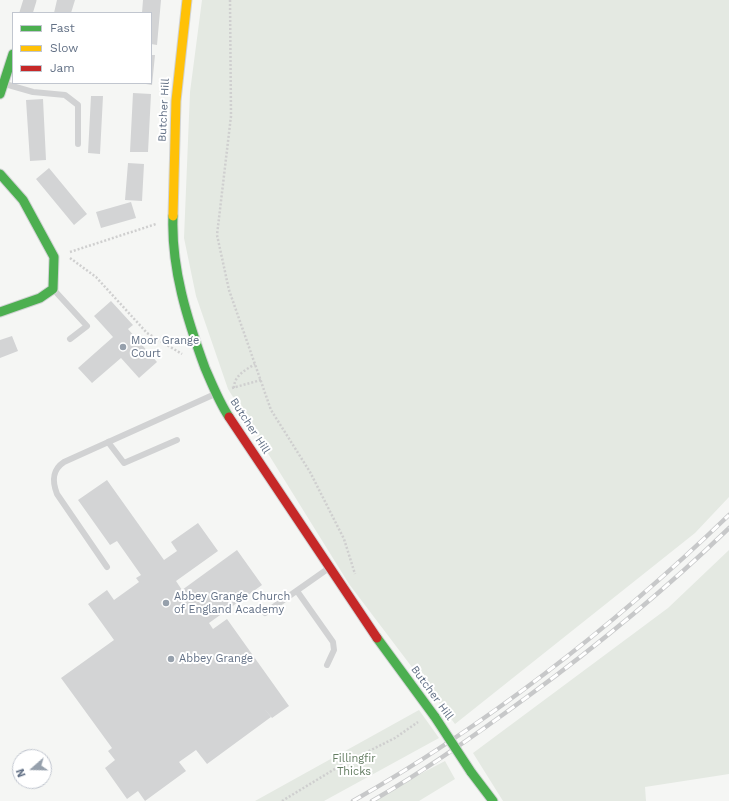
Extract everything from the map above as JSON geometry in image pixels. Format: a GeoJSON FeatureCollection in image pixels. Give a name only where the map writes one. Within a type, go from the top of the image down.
{"type":"FeatureCollection","features":[{"type":"Feature","properties":{"kind":"street"},"geometry":{"type":"LineString","coordinates":[[26,12],[30,0]]}},
{"type":"Feature","properties":{"kind":"street","name":"Butcher Hill"},"geometry":{"type":"LineString","coordinates":[[187,0],[178,64],[172,180],[173,253],[187,316],[216,394],[226,413],[389,656],[433,714],[471,772],[493,801]]}},
{"type":"Feature","properties":{"kind":"street"},"geometry":{"type":"LineString","coordinates":[[0,94],[12,57]]}},
{"type":"Feature","properties":{"kind":"street"},"geometry":{"type":"LineString","coordinates":[[0,174],[24,200],[54,257],[53,289],[40,298],[0,312]]}},
{"type":"Feature","properties":{"kind":"lane"},"geometry":{"type":"LineString","coordinates":[[3,84],[33,92],[65,95],[78,105],[78,144]]}},
{"type":"Feature","properties":{"kind":"lane"},"geometry":{"type":"LineString","coordinates":[[53,289],[87,326],[70,339]]}},
{"type":"Feature","properties":{"kind":"lane"},"geometry":{"type":"LineString","coordinates":[[107,567],[60,499],[54,487],[53,478],[56,470],[64,462],[216,394]]}},
{"type":"Feature","properties":{"kind":"lane"},"geometry":{"type":"LineString","coordinates":[[108,442],[124,463],[177,440]]}},
{"type":"Feature","properties":{"kind":"lane"},"geometry":{"type":"LineString","coordinates":[[265,613],[331,568]]}},
{"type":"Feature","properties":{"kind":"lane"},"geometry":{"type":"LineString","coordinates":[[297,591],[333,642],[334,650],[327,664]]}},
{"type":"Feature","properties":{"kind":"path"},"geometry":{"type":"LineString","coordinates":[[230,0],[231,116],[217,235],[229,290],[271,410],[310,472],[344,539],[356,576]]}},
{"type":"Feature","properties":{"kind":"path"},"geometry":{"type":"LineString","coordinates":[[173,219],[64,254],[96,277],[147,333],[183,355]]}},
{"type":"Feature","properties":{"kind":"path"},"geometry":{"type":"LineString","coordinates":[[234,388],[234,381],[240,374],[255,364]]}},
{"type":"Feature","properties":{"kind":"path"},"geometry":{"type":"LineString","coordinates":[[216,394],[261,380]]}},
{"type":"Feature","properties":{"kind":"path"},"geometry":{"type":"LineString","coordinates":[[282,801],[343,764],[395,738],[433,714]]}},
{"type":"Feature","properties":{"kind":"green space"},"geometry":{"type":"Polygon","coordinates":[[[202,0],[729,0],[729,497],[695,533],[455,724],[349,584],[228,389],[196,296],[184,238],[190,92],[202,0]]]}},
{"type":"Feature","properties":{"kind":"green space"},"geometry":{"type":"Polygon","coordinates":[[[729,550],[729,774],[645,787],[646,801],[503,801],[473,753],[668,608],[729,550]]]}},
{"type":"Feature","properties":{"kind":"green space","name":"Fillingfir Thicks"},"geometry":{"type":"Polygon","coordinates":[[[419,710],[439,738],[324,801],[255,801],[419,710]]]}},
{"type":"Feature","properties":{"kind":"green space","name":"Fillingfir Thicks"},"geometry":{"type":"Polygon","coordinates":[[[445,761],[455,779],[419,801],[369,801],[445,761]]]}},
{"type":"Feature","properties":{"kind":"building"},"geometry":{"type":"Polygon","coordinates":[[[57,0],[75,0],[71,12],[54,12],[57,0]]]}},
{"type":"Feature","properties":{"kind":"building"},"geometry":{"type":"Polygon","coordinates":[[[143,0],[161,0],[157,45],[152,44],[152,12],[142,12],[143,0]]]}},
{"type":"Feature","properties":{"kind":"building"},"geometry":{"type":"Polygon","coordinates":[[[152,55],[155,55],[152,85],[146,84],[152,84],[152,55]]]}},
{"type":"Feature","properties":{"kind":"building"},"geometry":{"type":"Polygon","coordinates":[[[133,93],[151,94],[148,152],[130,152],[133,93]]]}},
{"type":"Feature","properties":{"kind":"building"},"geometry":{"type":"Polygon","coordinates":[[[91,96],[103,96],[100,154],[88,153],[91,96]]]}},
{"type":"Feature","properties":{"kind":"building"},"geometry":{"type":"Polygon","coordinates":[[[43,99],[46,160],[30,161],[26,100],[43,99]]]}},
{"type":"Feature","properties":{"kind":"building"},"geometry":{"type":"Polygon","coordinates":[[[128,163],[144,164],[142,201],[125,200],[128,163]]]}},
{"type":"Feature","properties":{"kind":"building"},"geometry":{"type":"Polygon","coordinates":[[[49,168],[87,214],[74,225],[36,179],[49,168]]]}},
{"type":"Feature","properties":{"kind":"building"},"geometry":{"type":"Polygon","coordinates":[[[131,202],[136,218],[101,228],[96,212],[131,202]]]}},
{"type":"Feature","properties":{"kind":"building","name":"Moor Grange Court"},"geometry":{"type":"Polygon","coordinates":[[[111,301],[133,325],[128,329],[157,362],[139,378],[121,358],[92,383],[78,368],[113,337],[94,316],[111,301]]]}},
{"type":"Feature","properties":{"kind":"building"},"geometry":{"type":"Polygon","coordinates":[[[12,336],[18,351],[0,358],[0,340],[12,336]]]}},
{"type":"Feature","properties":{"kind":"building","name":"Abbey Grange"},"geometry":{"type":"Polygon","coordinates":[[[107,480],[164,560],[177,551],[171,542],[198,523],[218,551],[176,581],[182,590],[237,550],[262,585],[209,623],[213,629],[227,619],[289,706],[272,718],[263,707],[271,717],[207,764],[196,750],[179,762],[186,771],[145,801],[138,791],[127,799],[105,768],[115,760],[108,751],[112,748],[61,678],[114,640],[88,604],[107,590],[114,600],[139,582],[136,578],[141,575],[117,541],[110,545],[78,500],[107,480]]]}},
{"type":"Feature","properties":{"kind":"railway"},"geometry":{"type":"LineString","coordinates":[[353,801],[454,739],[550,670],[642,595],[729,515]]}},
{"type":"Feature","properties":{"kind":"railway"},"geometry":{"type":"LineString","coordinates":[[372,801],[451,751],[606,637],[681,573],[729,528]]}},
{"type":"Feature","properties":{"kind":"traffic: fast"},"geometry":{"type":"LineString","coordinates":[[0,94],[12,57]]}},
{"type":"Feature","properties":{"kind":"traffic: fast"},"geometry":{"type":"LineString","coordinates":[[0,174],[23,200],[54,257],[53,289],[40,298],[0,312]]}},
{"type":"Feature","properties":{"kind":"traffic: fast"},"geometry":{"type":"LineString","coordinates":[[173,216],[175,255],[186,312],[205,368],[229,417]]}},
{"type":"Feature","properties":{"kind":"traffic: fast"},"geometry":{"type":"LineString","coordinates":[[377,638],[435,717]]}},
{"type":"Feature","properties":{"kind":"traffic: fast"},"geometry":{"type":"LineString","coordinates":[[435,717],[471,772]]}},
{"type":"Feature","properties":{"kind":"traffic: fast"},"geometry":{"type":"LineString","coordinates":[[471,772],[493,801]]}},
{"type":"Feature","properties":{"kind":"traffic: slow"},"geometry":{"type":"LineString","coordinates":[[173,216],[176,101],[187,0]]}},
{"type":"Feature","properties":{"kind":"traffic: jam"},"geometry":{"type":"LineString","coordinates":[[229,417],[377,638]]}},
{"type":"Feature","properties":{"kind":"place","name":"Moor Grange Court"},"geometry":{"type":"Point","coordinates":[123,347]}},
{"type":"Feature","properties":{"kind":"place","name":"Abbey Grange Church of England Academy"},"geometry":{"type":"Point","coordinates":[166,603]}},
{"type":"Feature","properties":{"kind":"place","name":"Abbey Grange"},"geometry":{"type":"Point","coordinates":[171,659]}}]}
